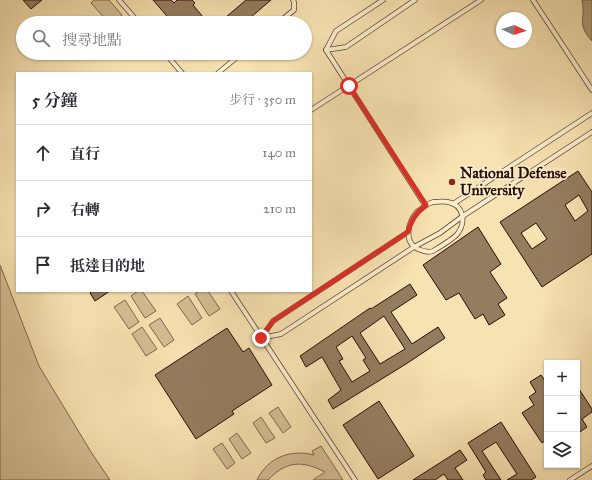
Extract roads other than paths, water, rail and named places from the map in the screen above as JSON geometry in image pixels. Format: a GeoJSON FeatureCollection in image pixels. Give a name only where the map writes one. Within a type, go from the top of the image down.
{"type":"FeatureCollection","features":[{"type":"Feature","properties":{"kind":"lane"},"geometry":{"type":"LineString","coordinates":[[119,0],[133,16]]}},
{"type":"Feature","properties":{"kind":"lane"},"geometry":{"type":"LineString","coordinates":[[287,16],[294,10],[293,0]]}},
{"type":"Feature","properties":{"kind":"lane"},"geometry":{"type":"LineString","coordinates":[[326,50],[336,31],[383,0]]}},
{"type":"Feature","properties":{"kind":"lane"},"geometry":{"type":"LineString","coordinates":[[326,50],[346,47],[415,0]]}},
{"type":"Feature","properties":{"kind":"lane"},"geometry":{"type":"LineString","coordinates":[[312,109],[481,0]]}},
{"type":"Feature","properties":{"kind":"lane"},"geometry":{"type":"LineString","coordinates":[[533,0],[592,90]]}},
{"type":"Feature","properties":{"kind":"lane"},"geometry":{"type":"LineString","coordinates":[[326,50],[426,205]]}},
{"type":"Feature","properties":{"kind":"lane"},"geometry":{"type":"LineString","coordinates":[[171,60],[181,72]]}},
{"type":"Feature","properties":{"kind":"lane"},"geometry":{"type":"LineString","coordinates":[[219,72],[234,60]]}},
{"type":"Feature","properties":{"kind":"lane"},"geometry":{"type":"LineString","coordinates":[[453,204],[592,113]]}},
{"type":"Feature","properties":{"kind":"lane"},"geometry":{"type":"LineString","coordinates":[[261,338],[281,334],[414,247],[440,233],[463,216],[592,132]]}},
{"type":"Feature","properties":{"kind":"lane"},"geometry":{"type":"LineString","coordinates":[[433,202],[448,202],[453,204],[460,208],[463,216],[462,226],[458,234],[432,251],[424,252],[414,247],[409,241],[408,232],[416,213],[426,205],[433,202]]}},
{"type":"Feature","properties":{"kind":"lane"},"geometry":{"type":"LineString","coordinates":[[261,338],[273,321],[408,232]]}},
{"type":"Feature","properties":{"kind":"lane"},"geometry":{"type":"LineString","coordinates":[[232,292],[355,480]]}},
{"type":"Feature","properties":{"kind":"lane"},"geometry":{"type":"LineString","coordinates":[[570,480],[592,466]]}},
{"type":"Feature","properties":{"kind":"place","name":"National Defense University"},"geometry":{"type":"Point","coordinates":[452,182]}}]}
